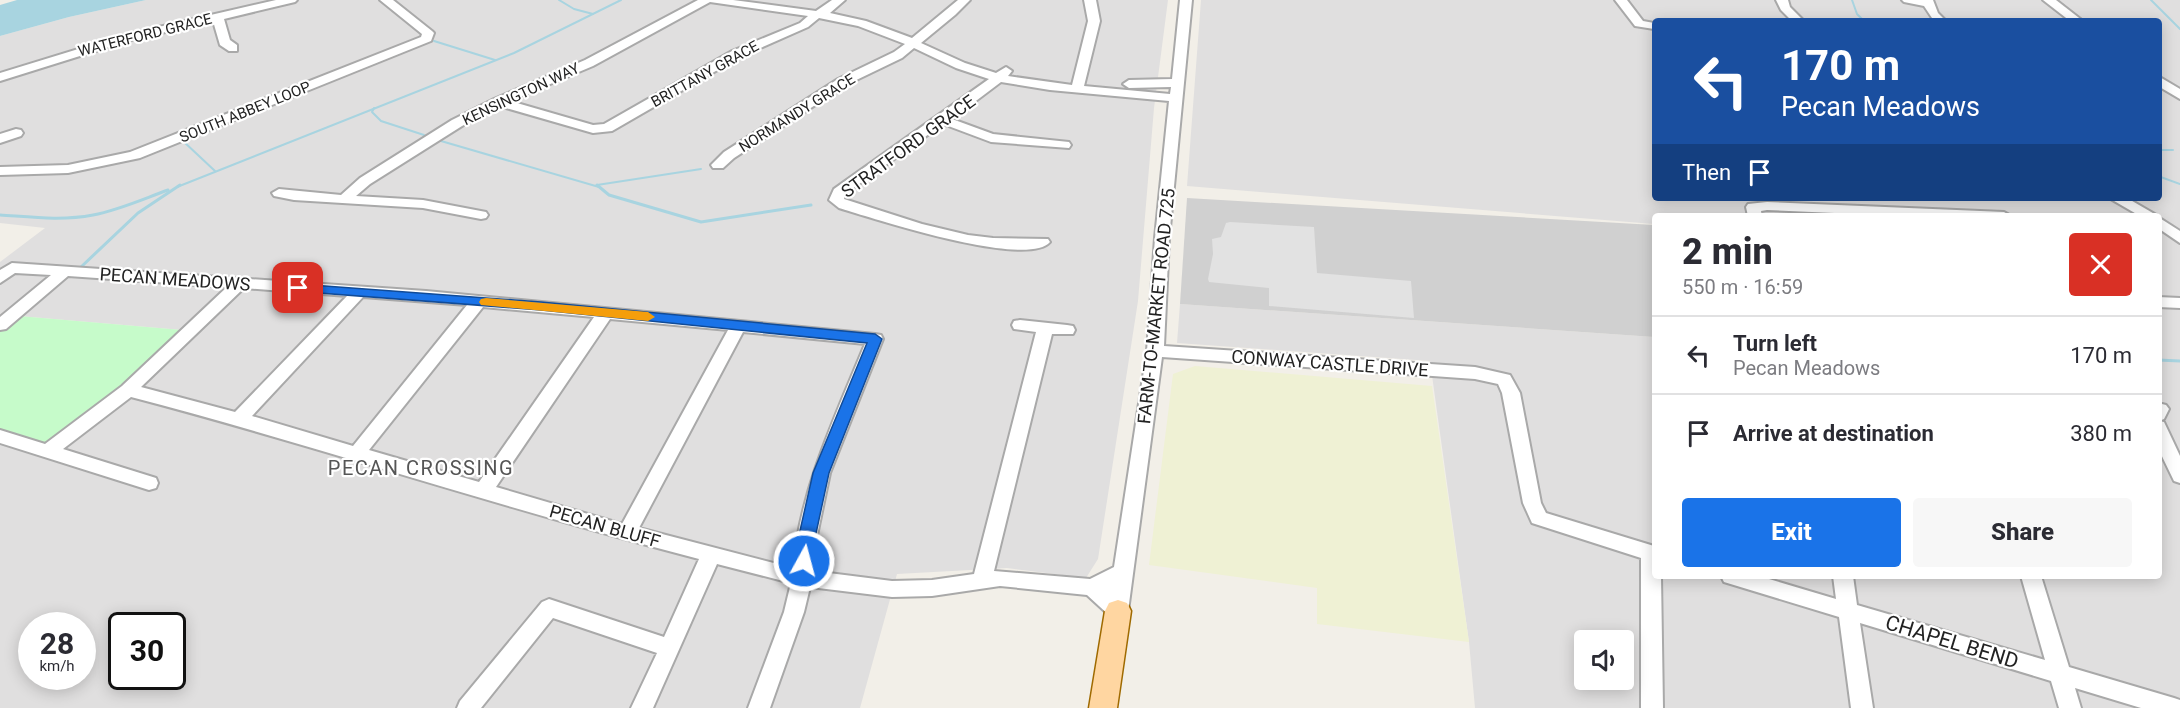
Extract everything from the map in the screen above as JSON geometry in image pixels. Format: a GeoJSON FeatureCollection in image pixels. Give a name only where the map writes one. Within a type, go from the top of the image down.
{"type":"FeatureCollection","features":[{"type":"Feature","properties":{"kind":"main road"},"geometry":{"type":"LineString","coordinates":[[1103,708],[1118,611]]}},
{"type":"Feature","properties":{"kind":"street","name":"WATERFORD GRACE"},"geometry":{"type":"LineString","coordinates":[[0,77],[112,41],[291,0]]}},
{"type":"Feature","properties":{"kind":"street","name":"SOUTH ABBEY LOOP"},"geometry":{"type":"LineString","coordinates":[[0,171],[48,173],[93,166],[135,155],[427,39],[428,33],[386,0]]}},
{"type":"Feature","properties":{"kind":"street","name":"KENSINGTON WAY"},"geometry":{"type":"LineString","coordinates":[[344,199],[365,180],[451,126],[498,102],[589,63],[706,0]]}},
{"type":"Feature","properties":{"kind":"street"},"geometry":{"type":"LineString","coordinates":[[714,0],[861,23],[918,39]]}},
{"type":"Feature","properties":{"kind":"street"},"geometry":{"type":"LineString","coordinates":[[752,0],[829,9],[882,20],[918,39],[953,63],[1003,74],[1078,85],[1178,90]]}},
{"type":"Feature","properties":{"kind":"street","name":"BRITTANY GRACE"},"geometry":{"type":"LineString","coordinates":[[498,102],[593,129],[602,129],[614,125],[736,54],[796,28],[829,9],[838,0]]}},
{"type":"Feature","properties":{"kind":"street","name":"NORMANDY GRACE"},"geometry":{"type":"LineString","coordinates":[[718,165],[729,155],[842,82],[890,60],[951,13],[964,0]]}},
{"type":"Feature","properties":{"kind":"street"},"geometry":{"type":"LineString","coordinates":[[1078,85],[1094,21],[1090,0]]}},
{"type":"Feature","properties":{"kind":"street","name":"FARM-TO-MARKET ROAD 725"},"geometry":{"type":"LineString","coordinates":[[1118,611],[1155,351],[1162,238],[1186,0]]}},
{"type":"Feature","properties":{"kind":"street"},"geometry":{"type":"LineString","coordinates":[[1621,0],[1632,18],[1639,24],[1652,26]]}},
{"type":"Feature","properties":{"kind":"street"},"geometry":{"type":"LineString","coordinates":[[1782,0],[1785,8],[1795,18]]}},
{"type":"Feature","properties":{"kind":"street"},"geometry":{"type":"LineString","coordinates":[[1908,0],[1928,1],[1937,18]]}},
{"type":"Feature","properties":{"kind":"street"},"geometry":{"type":"LineString","coordinates":[[2049,0],[2074,18]]}},
{"type":"Feature","properties":{"kind":"street"},"geometry":{"type":"LineString","coordinates":[[218,16],[224,42],[233,48]]}},
{"type":"Feature","properties":{"kind":"street","name":"STRATFORD GRACE"},"geometry":{"type":"LineString","coordinates":[[1003,74],[839,192],[836,197],[838,202],[844,205],[967,238],[1010,244],[1042,242]]}},
{"type":"Feature","properties":{"kind":"street"},"geometry":{"type":"LineString","coordinates":[[2162,84],[2180,95]]}},
{"type":"Feature","properties":{"kind":"street"},"geometry":{"type":"LineString","coordinates":[[941,118],[991,138],[1064,145]]}},
{"type":"Feature","properties":{"kind":"street"},"geometry":{"type":"LineString","coordinates":[[0,139],[16,133]]}},
{"type":"Feature","properties":{"kind":"street"},"geometry":{"type":"LineString","coordinates":[[279,193],[423,204],[482,215]]}},
{"type":"Feature","properties":{"kind":"street"},"geometry":{"type":"LineString","coordinates":[[2122,201],[2145,213]]}},
{"type":"Feature","properties":{"kind":"street"},"geometry":{"type":"LineString","coordinates":[[1754,212],[1767,206],[1933,213]]}},
{"type":"Feature","properties":{"kind":"street"},"geometry":{"type":"LineString","coordinates":[[2162,224],[2180,238]]}},
{"type":"Feature","properties":{"kind":"street"},"geometry":{"type":"LineString","coordinates":[[0,325],[65,271]]}},
{"type":"Feature","properties":{"kind":"street","name":"PECAN MEADOWS"},"geometry":{"type":"LineString","coordinates":[[6,273],[65,271],[478,302],[606,312],[875,339],[821,473],[805,544],[802,578]]}},
{"type":"Feature","properties":{"kind":"street"},"geometry":{"type":"LineString","coordinates":[[50,450],[128,390],[238,284]]}},
{"type":"Feature","properties":{"kind":"street"},"geometry":{"type":"LineString","coordinates":[[239,419],[358,293]]}},
{"type":"Feature","properties":{"kind":"street"},"geometry":{"type":"LineString","coordinates":[[357,453],[478,302]]}},
{"type":"Feature","properties":{"kind":"street"},"geometry":{"type":"LineString","coordinates":[[2162,302],[2180,303]]}},
{"type":"Feature","properties":{"kind":"street"},"geometry":{"type":"LineString","coordinates":[[483,491],[606,312]]}},
{"type":"Feature","properties":{"kind":"street"},"geometry":{"type":"LineString","coordinates":[[1020,325],[1067,330]]}},
{"type":"Feature","properties":{"kind":"street"},"geometry":{"type":"LineString","coordinates":[[627,532],[738,326]]}},
{"type":"Feature","properties":{"kind":"street"},"geometry":{"type":"LineString","coordinates":[[982,580],[1045,328]]}},
{"type":"Feature","properties":{"kind":"street","name":"CONWAY CASTLE DRIVE"},"geometry":{"type":"LineString","coordinates":[[1155,351],[1475,373],[1504,379],[1512,393],[1532,503],[1539,518],[1652,553]]}},
{"type":"Feature","properties":{"kind":"street","name":"PECAN BLUFF"},"geometry":{"type":"LineString","coordinates":[[128,390],[239,419],[627,532],[802,578],[892,589],[932,588],[1000,578],[1092,587]]}},
{"type":"Feature","properties":{"kind":"street"},"geometry":{"type":"LineString","coordinates":[[2162,425],[2180,476]]}},
{"type":"Feature","properties":{"kind":"street"},"geometry":{"type":"LineString","coordinates":[[0,436],[150,483]]}},
{"type":"Feature","properties":{"kind":"street"},"geometry":{"type":"LineString","coordinates":[[642,708],[711,555]]}},
{"type":"Feature","properties":{"kind":"street"},"geometry":{"type":"LineString","coordinates":[[1118,611],[1092,587],[1122,572]]}},
{"type":"Feature","properties":{"kind":"street"},"geometry":{"type":"LineString","coordinates":[[759,708],[791,623],[802,578]]}},
{"type":"Feature","properties":{"kind":"street"},"geometry":{"type":"LineString","coordinates":[[1652,708],[1653,579]]}},
{"type":"Feature","properties":{"kind":"street","name":"CHAPEL BEND"},"geometry":{"type":"LineString","coordinates":[[1741,579],[2174,708]]}},
{"type":"Feature","properties":{"kind":"street"},"geometry":{"type":"LineString","coordinates":[[1843,579],[1862,708]]}},
{"type":"Feature","properties":{"kind":"street"},"geometry":{"type":"LineString","coordinates":[[2032,579],[2070,708]]}},
{"type":"Feature","properties":{"kind":"street"},"geometry":{"type":"LineString","coordinates":[[468,708],[549,609],[669,648]]}},
{"type":"Feature","properties":{"kind":"shaded area"},"geometry":{"type":"Polygon","coordinates":[[[146,0],[1168,0],[1154,108],[1138,301],[1098,559],[1086,578],[1007,568],[897,574],[860,708],[0,708],[0,430],[37,441],[182,330],[19,316],[0,329],[0,262],[45,228],[0,223],[0,36],[69,17],[146,0]]]}},
{"type":"Feature","properties":{"kind":"shaded area"},"geometry":{"type":"Polygon","coordinates":[[[1201,0],[2180,0],[2180,708],[1475,708],[1469,642],[1430,361],[1177,343],[1180,304],[1652,337],[1652,579],[2162,579],[2162,213],[1652,213],[1652,224],[1187,186],[1201,0]]]}},
{"type":"Feature","properties":{"kind":"shaded area"},"geometry":{"type":"Polygon","coordinates":[[[1187,198],[1652,225],[1652,337],[1180,304],[1187,198]]]}},
{"type":"Feature","properties":{"kind":"shaded area"},"geometry":{"type":"Polygon","coordinates":[[[1226,223],[1314,227],[1317,273],[1411,281],[1414,318],[1269,306],[1269,288],[1209,282],[1213,254],[1212,239],[1221,237],[1226,223]]]}},
{"type":"Feature","properties":{"kind":"green space"},"geometry":{"type":"Polygon","coordinates":[[[19,316],[182,330],[110,399],[50,442],[44,443],[0,430],[0,329],[19,316]]]}},
{"type":"Feature","properties":{"kind":"green space"},"geometry":{"type":"Polygon","coordinates":[[[1195,366],[1432,386],[1469,642],[1317,624],[1317,588],[1149,565],[1173,374],[1195,366]]]}},
{"type":"Feature","properties":{"kind":"water"},"geometry":{"type":"Polygon","coordinates":[[[17,0],[146,0],[69,17],[0,36],[0,5],[17,0]]]}},
{"type":"Feature","properties":{"kind":"waterway"},"geometry":{"type":"LineString","coordinates":[[559,0],[574,9],[593,14]]}},
{"type":"Feature","properties":{"kind":"waterway"},"geometry":{"type":"LineString","coordinates":[[593,14],[621,0]]}},
{"type":"Feature","properties":{"kind":"waterway"},"geometry":{"type":"LineString","coordinates":[[1852,0],[1861,18]]}},
{"type":"Feature","properties":{"kind":"waterway"},"geometry":{"type":"LineString","coordinates":[[2151,0],[2180,29]]}},
{"type":"Feature","properties":{"kind":"waterway"},"geometry":{"type":"LineString","coordinates":[[374,109],[514,53],[593,14]]}},
{"type":"Feature","properties":{"kind":"waterway"},"geometry":{"type":"LineString","coordinates":[[434,41],[495,60]]}},
{"type":"Feature","properties":{"kind":"waterway"},"geometry":{"type":"LineString","coordinates":[[177,187],[374,109]]}},
{"type":"Feature","properties":{"kind":"waterway"},"geometry":{"type":"LineString","coordinates":[[374,109],[372,112],[381,121],[424,135]]}},
{"type":"Feature","properties":{"kind":"waterway"},"geometry":{"type":"LineString","coordinates":[[183,141],[215,171]]}},
{"type":"Feature","properties":{"kind":"waterway"},"geometry":{"type":"LineString","coordinates":[[441,141],[599,187]]}},
{"type":"Feature","properties":{"kind":"waterway"},"geometry":{"type":"LineString","coordinates":[[2162,150],[2173,150]]}},
{"type":"Feature","properties":{"kind":"waterway"},"geometry":{"type":"LineString","coordinates":[[701,169],[597,185],[609,195],[701,222],[811,205]]}},
{"type":"Feature","properties":{"kind":"waterway"},"geometry":{"type":"LineString","coordinates":[[2162,177],[2180,184]]}},
{"type":"Feature","properties":{"kind":"waterway"},"geometry":{"type":"LineString","coordinates":[[81,267],[138,213],[177,187]]}},
{"type":"Feature","properties":{"kind":"waterway"},"geometry":{"type":"LineString","coordinates":[[0,215],[46,218],[81,217],[112,210],[168,190]]}},
{"type":"Feature","properties":{"kind":"waterway"},"geometry":{"type":"LineString","coordinates":[[2162,360],[2180,361]]}},
{"type":"Feature","properties":{"kind":"slow traffic"},"geometry":{"type":"LineString","coordinates":[[486,302],[648,317]]}},
{"type":"Feature","properties":{"kind":"district","name":"PECAN CROSSING"},"geometry":{"type":"Point","coordinates":[421,468]}},
{"type":"Feature","properties":{"kind":"route"},"geometry":{"type":"LineString","coordinates":[[298,288],[541,306],[875,339],[821,473],[814,497],[804,561]]}}]}
